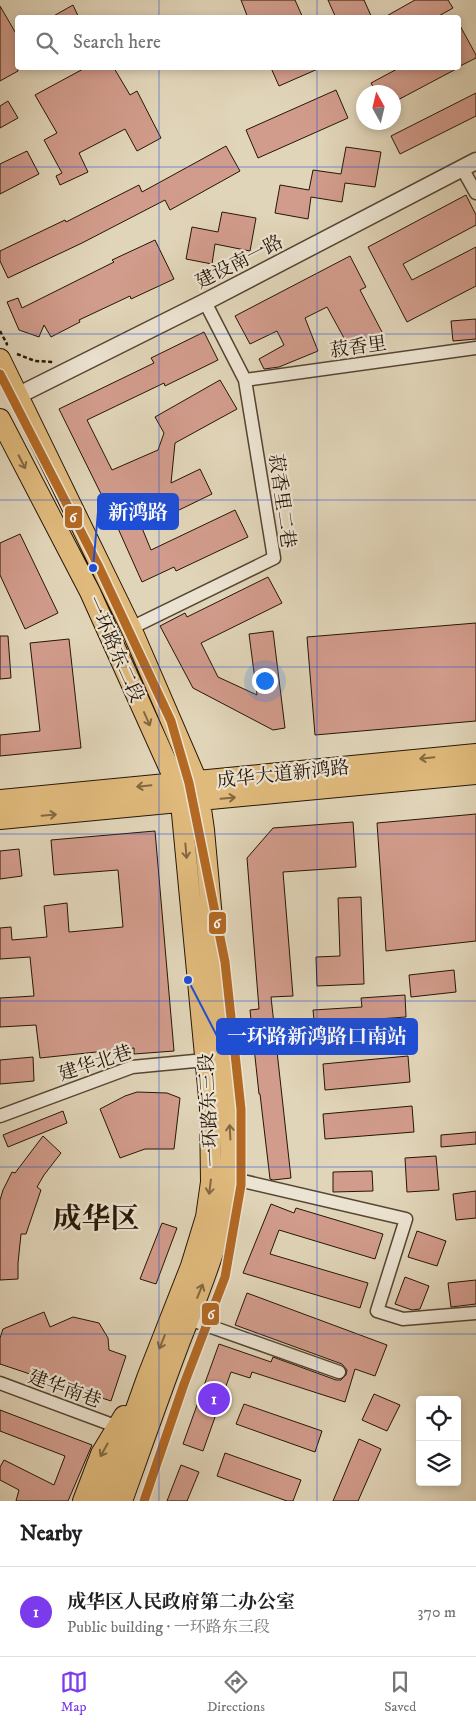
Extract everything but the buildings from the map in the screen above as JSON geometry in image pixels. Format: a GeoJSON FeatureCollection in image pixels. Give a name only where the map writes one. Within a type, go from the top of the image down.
{"type":"FeatureCollection","features":[{"type":"Feature","properties":{"kind":"main road","name":"一环路东二段"},"geometry":{"type":"LineString","coordinates":[[4,352],[19,395],[132,628],[193,794]]}},
{"type":"Feature","properties":{"kind":"main road","name":"一环路东二段"},"geometry":{"type":"LineString","coordinates":[[0,419],[90,592],[176,783]]}},
{"type":"Feature","properties":{"kind":"main road","name":"成华大道新鸿路"},"geometry":{"type":"LineString","coordinates":[[0,819],[476,754]]}},
{"type":"Feature","properties":{"kind":"main road","name":"成华大道新鸿路"},"geometry":{"type":"LineString","coordinates":[[0,800],[176,783],[193,794],[476,774]]}},
{"type":"Feature","properties":{"kind":"main road","name":"一环路东三段"},"geometry":{"type":"LineString","coordinates":[[156,1382],[206,1217],[211,1182],[212,1151],[193,794]]}},
{"type":"Feature","properties":{"kind":"main road","name":"一环路东三段"},"geometry":{"type":"LineString","coordinates":[[156,1382],[189,1319],[208,1272],[223,1220],[230,1178],[229,1106],[193,794]]}},
{"type":"Feature","properties":{"kind":"main road"},"geometry":{"type":"LineString","coordinates":[[83,1501],[101,1454],[118,1427],[156,1382]]}},
{"type":"Feature","properties":{"kind":"main road"},"geometry":{"type":"LineString","coordinates":[[103,1501],[156,1382]]}},
{"type":"Feature","properties":{"kind":"main road"},"geometry":{"type":"LineString","coordinates":[[122,1501],[156,1382]]}},
{"type":"Feature","properties":{"kind":"main road"},"geometry":{"type":"LineString","coordinates":[[136,1501],[142,1486],[156,1382]]}},
{"type":"Feature","properties":{"kind":"street"},"geometry":{"type":"LineString","coordinates":[[469,164],[476,193]]}},
{"type":"Feature","properties":{"kind":"street","name":"建设南一路"},"geometry":{"type":"LineString","coordinates":[[19,395],[205,302],[469,164]]}},
{"type":"Feature","properties":{"kind":"street","name":"菽香里二巷"},"geometry":{"type":"LineString","coordinates":[[132,628],[274,558],[245,380],[205,302]]}},
{"type":"Feature","properties":{"kind":"street","name":"菽香里"},"geometry":{"type":"LineString","coordinates":[[245,380],[476,348]]}},
{"type":"Feature","properties":{"kind":"street","name":"建华北巷"},"geometry":{"type":"LineString","coordinates":[[0,1116],[132,1066],[206,1060]]}},
{"type":"Feature","properties":{"kind":"street"},"geometry":{"type":"LineString","coordinates":[[230,1178],[406,1219],[377,1311],[403,1319],[476,1313]]}},
{"type":"Feature","properties":{"kind":"street"},"geometry":{"type":"LineString","coordinates":[[189,1319],[339,1372]]}},
{"type":"Feature","properties":{"kind":"street","name":"建华南巷"},"geometry":{"type":"LineString","coordinates":[[0,1383],[118,1427]]}},
{"type":"Feature","properties":{"kind":"path"},"geometry":{"type":"LineString","coordinates":[[0,331],[4,352]]}},
{"type":"Feature","properties":{"kind":"path"},"geometry":{"type":"LineString","coordinates":[[0,348],[4,352],[35,361],[60,363]]}},
{"type":"Feature","properties":{"kind":"transit line","name":"6"},"geometry":{"type":"LineString","coordinates":[[0,374],[98,565],[171,721],[189,783],[225,962],[241,1109],[241,1185],[225,1277],[184,1384],[144,1501]]}},
{"type":"Feature","properties":{"kind":"place","name":"新鸿路"},"geometry":{"type":"Point","coordinates":[93,568]}},
{"type":"Feature","properties":{"kind":"place","name":"一环路新鸿路口南站"},"geometry":{"type":"Point","coordinates":[188,980]}},
{"type":"Feature","properties":{"kind":"place","name":"成华区人民政府第二办公室"},"geometry":{"type":"Point","coordinates":[214,1399]}},
{"type":"Feature","properties":{"kind":"district","name":"成华区"},"geometry":{"type":"Point","coordinates":[96,1218]}}]}
